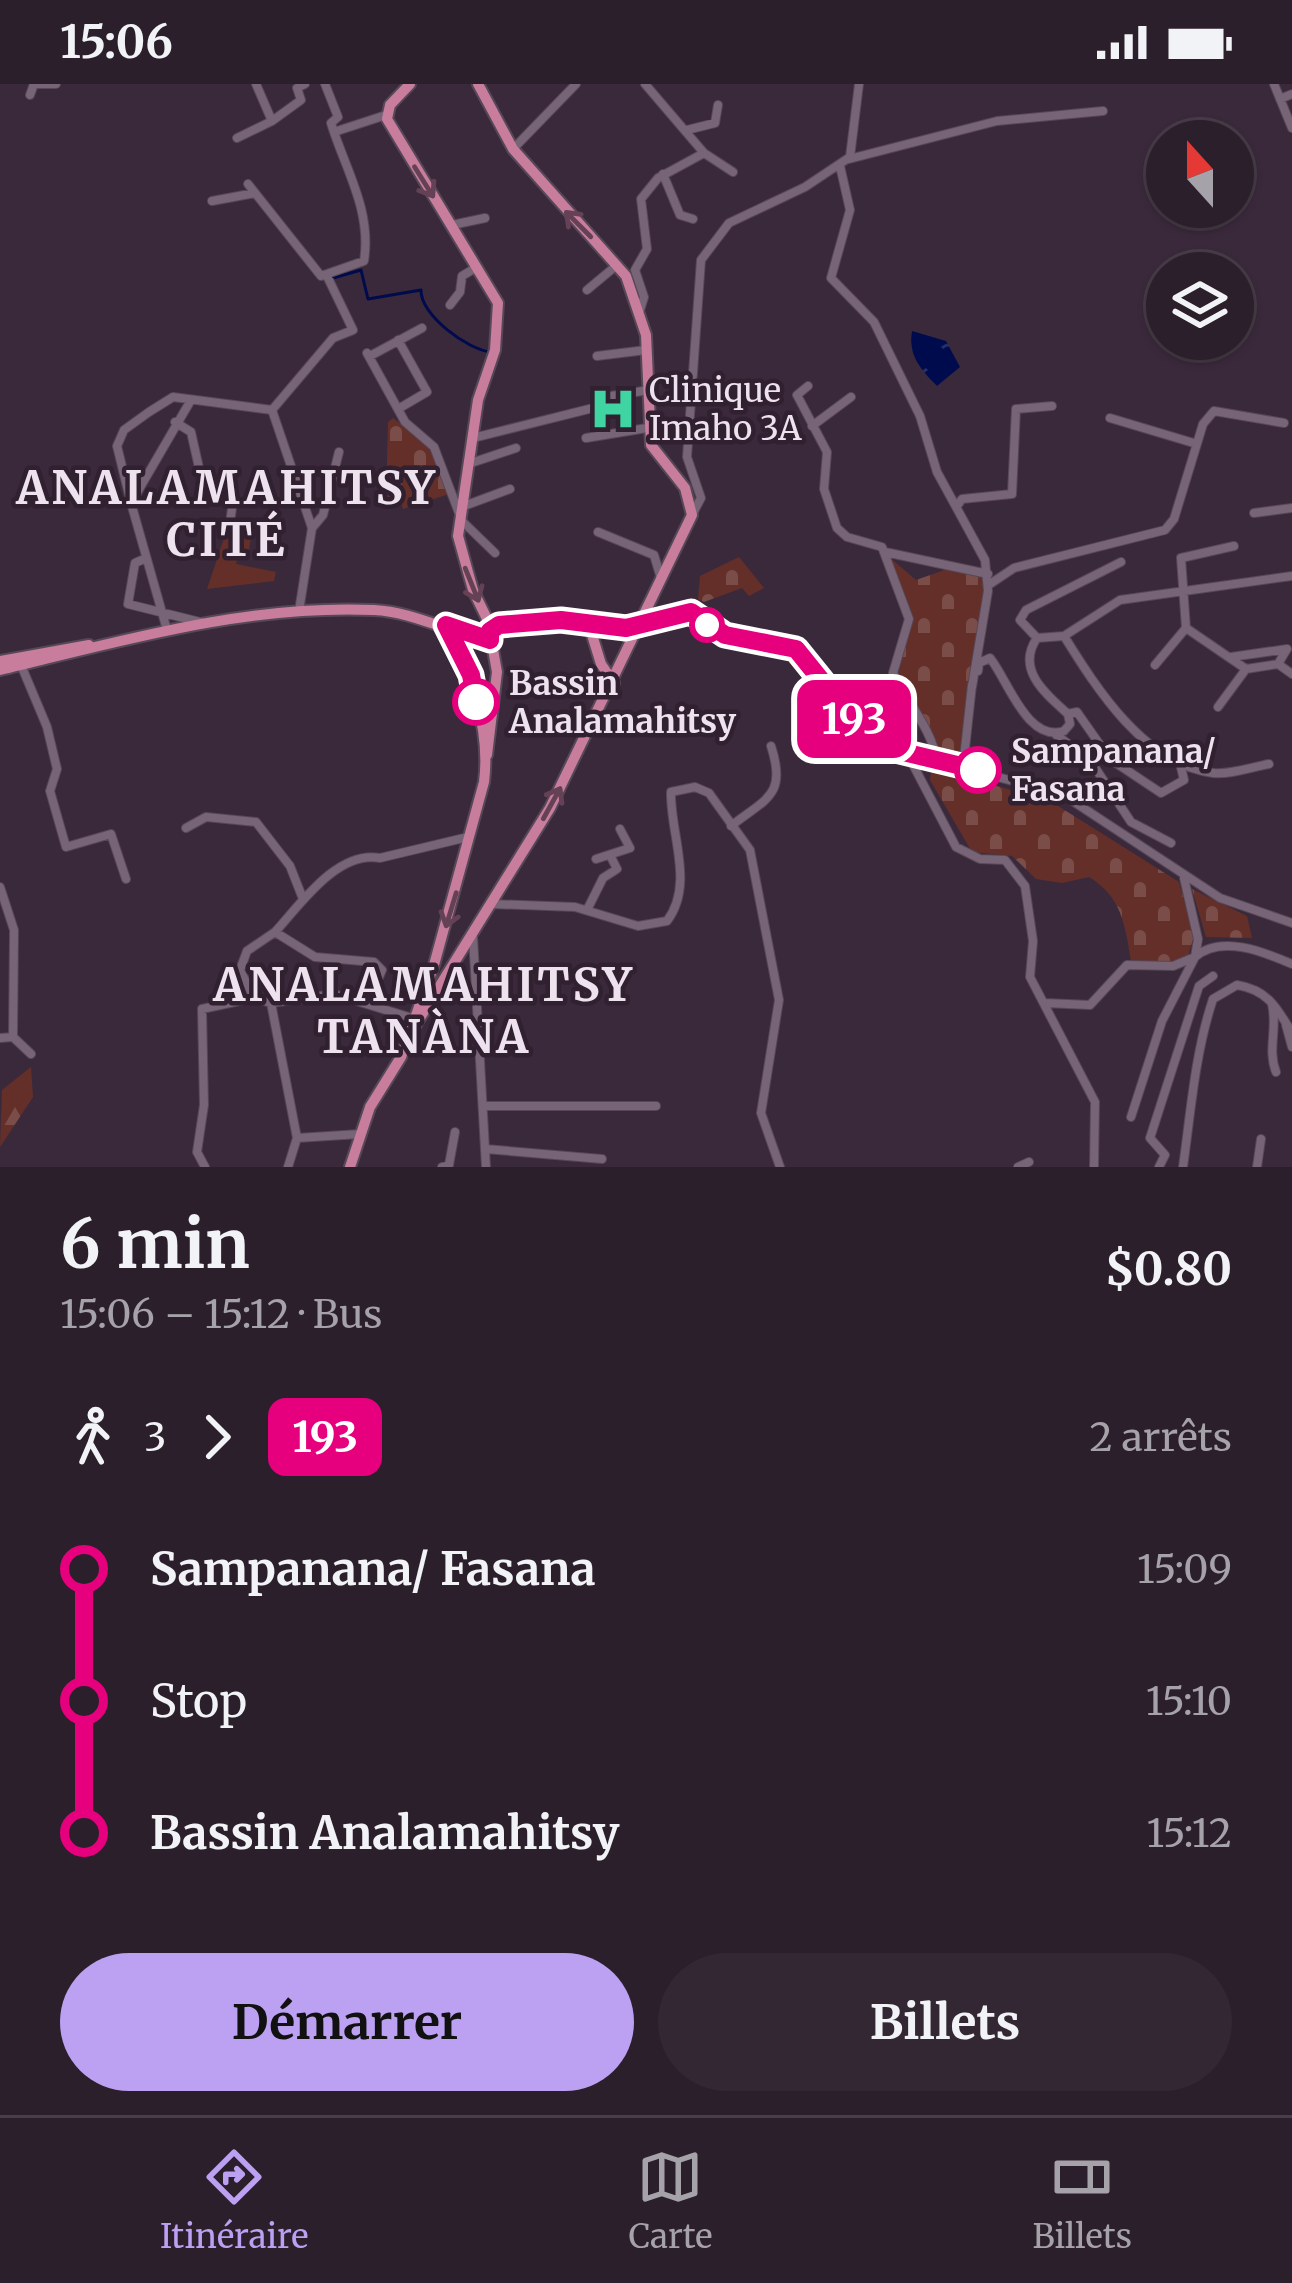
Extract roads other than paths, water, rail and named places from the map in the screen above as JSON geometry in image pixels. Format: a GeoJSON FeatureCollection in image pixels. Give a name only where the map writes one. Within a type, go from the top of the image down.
{"type":"FeatureCollection","features":[{"type":"Feature","properties":{"kind":"main road"},"geometry":{"type":"LineString","coordinates":[[350,1167],[360,1134],[427,999],[429,978],[473,837],[498,684],[490,636],[461,556],[473,438],[499,319],[496,297],[386,115],[410,84]]}},
{"type":"Feature","properties":{"kind":"main road"},"geometry":{"type":"LineString","coordinates":[[427,999],[444,984],[550,808],[643,625],[692,514],[685,488],[659,458],[647,428],[648,350],[640,310],[618,264],[513,149],[478,84]]}},
{"type":"Feature","properties":{"kind":"main road"},"geometry":{"type":"LineString","coordinates":[[0,665],[21,665],[167,630],[299,611],[373,610],[490,636]]}},
{"type":"Feature","properties":{"kind":"main road"},"geometry":{"type":"LineString","coordinates":[[490,636],[499,625],[561,620],[589,625],[601,664],[614,683]]}},
{"type":"Feature","properties":{"kind":"main road"},"geometry":{"type":"LineString","coordinates":[[446,625],[471,675],[488,755]]}},
{"type":"Feature","properties":{"kind":"main road"},"geometry":{"type":"LineString","coordinates":[[0,665],[110,643]]}},
{"type":"Feature","properties":{"kind":"main road"},"geometry":{"type":"LineString","coordinates":[[429,978],[444,984]]}},
{"type":"Feature","properties":{"kind":"street"},"geometry":{"type":"LineString","coordinates":[[30,95],[34,84],[56,84]]}},
{"type":"Feature","properties":{"kind":"street"},"geometry":{"type":"LineString","coordinates":[[256,84],[272,121]]}},
{"type":"Feature","properties":{"kind":"street"},"geometry":{"type":"LineString","coordinates":[[237,138],[301,100],[297,88],[305,84]]}},
{"type":"Feature","properties":{"kind":"street"},"geometry":{"type":"LineString","coordinates":[[321,276],[366,258],[356,183],[334,132],[332,123],[338,117],[325,84]]}},
{"type":"Feature","properties":{"kind":"street"},"geometry":{"type":"LineString","coordinates":[[513,149],[576,84]]}},
{"type":"Feature","properties":{"kind":"street"},"geometry":{"type":"LineString","coordinates":[[859,84],[844,163],[850,210],[832,278],[874,322],[988,574],[963,767]]}},
{"type":"Feature","properties":{"kind":"street"},"geometry":{"type":"LineString","coordinates":[[1274,84],[1292,128]]}},
{"type":"Feature","properties":{"kind":"street"},"geometry":{"type":"LineString","coordinates":[[647,85],[704,153],[733,172]]}},
{"type":"Feature","properties":{"kind":"street"},"geometry":{"type":"LineString","coordinates":[[1280,99],[1292,94]]}},
{"type":"Feature","properties":{"kind":"street"},"geometry":{"type":"LineString","coordinates":[[686,130],[715,123],[718,105]]}},
{"type":"Feature","properties":{"kind":"street"},"geometry":{"type":"LineString","coordinates":[[692,514],[701,498],[687,457],[701,260],[729,223],[844,163],[997,121],[1103,112]]}},
{"type":"Feature","properties":{"kind":"street"},"geometry":{"type":"LineString","coordinates":[[334,132],[386,115]]}},
{"type":"Feature","properties":{"kind":"street"},"geometry":{"type":"LineString","coordinates":[[640,310],[644,297],[635,269],[647,242],[640,204],[663,174],[704,153]]}},
{"type":"Feature","properties":{"kind":"street"},"geometry":{"type":"LineString","coordinates":[[663,174],[680,215],[693,219]]}},
{"type":"Feature","properties":{"kind":"street"},"geometry":{"type":"LineString","coordinates":[[248,184],[321,276],[330,278],[343,319],[353,331],[333,338],[272,410]]}},
{"type":"Feature","properties":{"kind":"street"},"geometry":{"type":"LineString","coordinates":[[212,201],[255,193]]}},
{"type":"Feature","properties":{"kind":"street"},"geometry":{"type":"LineString","coordinates":[[452,225],[485,218]]}},
{"type":"Feature","properties":{"kind":"street"},"geometry":{"type":"LineString","coordinates":[[587,290],[618,264]]}},
{"type":"Feature","properties":{"kind":"street"},"geometry":{"type":"LineString","coordinates":[[450,305],[460,292],[462,276],[478,266]]}},
{"type":"Feature","properties":{"kind":"street"},"geometry":{"type":"LineString","coordinates":[[422,328],[369,355],[398,409],[434,447],[462,521],[496,553]]}},
{"type":"Feature","properties":{"kind":"street"},"geometry":{"type":"LineString","coordinates":[[398,340],[428,392],[398,409]]}},
{"type":"Feature","properties":{"kind":"street"},"geometry":{"type":"LineString","coordinates":[[597,356],[648,350]]}},
{"type":"Feature","properties":{"kind":"street"},"geometry":{"type":"LineString","coordinates":[[808,386],[797,395],[827,452],[824,489],[837,528],[847,537],[879,543],[909,619],[893,673],[918,724],[932,737],[934,758]]}},
{"type":"Feature","properties":{"kind":"street"},"geometry":{"type":"LineString","coordinates":[[473,438],[597,407],[604,397],[650,390]]}},
{"type":"Feature","properties":{"kind":"street"},"geometry":{"type":"LineString","coordinates":[[167,630],[157,609],[117,446],[124,430],[173,397],[272,410]]}},
{"type":"Feature","properties":{"kind":"street"},"geometry":{"type":"LineString","coordinates":[[812,426],[851,397]]}},
{"type":"Feature","properties":{"kind":"street"},"geometry":{"type":"LineString","coordinates":[[130,503],[192,399]]}},
{"type":"Feature","properties":{"kind":"street"},"geometry":{"type":"LineString","coordinates":[[957,506],[962,499],[1012,494],[1016,409],[1052,406]]}},
{"type":"Feature","properties":{"kind":"street"},"geometry":{"type":"LineString","coordinates":[[988,591],[996,576],[1014,568],[1165,530],[1182,501],[1208,416],[1222,408],[1284,423]]}},
{"type":"Feature","properties":{"kind":"street"},"geometry":{"type":"LineString","coordinates":[[272,410],[312,529]]}},
{"type":"Feature","properties":{"kind":"street"},"geometry":{"type":"LineString","coordinates":[[1110,418],[1197,444]]}},
{"type":"Feature","properties":{"kind":"street"},"geometry":{"type":"LineString","coordinates":[[175,422],[191,432],[204,490],[233,501],[229,530]]}},
{"type":"Feature","properties":{"kind":"street"},"geometry":{"type":"LineString","coordinates":[[586,438],[647,428]]}},
{"type":"Feature","properties":{"kind":"street"},"geometry":{"type":"LineString","coordinates":[[471,463],[516,448]]}},
{"type":"Feature","properties":{"kind":"street"},"geometry":{"type":"LineString","coordinates":[[299,611],[312,529],[322,514],[339,452]]}},
{"type":"Feature","properties":{"kind":"street"},"geometry":{"type":"LineString","coordinates":[[464,506],[510,489]]}},
{"type":"Feature","properties":{"kind":"street"},"geometry":{"type":"LineString","coordinates":[[1254,513],[1292,508]]}},
{"type":"Feature","properties":{"kind":"street"},"geometry":{"type":"LineString","coordinates":[[598,532],[658,558],[658,590]]}},
{"type":"Feature","properties":{"kind":"street"},"geometry":{"type":"LineString","coordinates":[[1155,665],[1186,628],[1184,555],[1234,546]]}},
{"type":"Feature","properties":{"kind":"street"},"geometry":{"type":"LineString","coordinates":[[885,552],[988,574]]}},
{"type":"Feature","properties":{"kind":"street"},"geometry":{"type":"LineString","coordinates":[[144,559],[135,563],[128,604],[205,625]]}},
{"type":"Feature","properties":{"kind":"street"},"geometry":{"type":"LineString","coordinates":[[1121,562],[1026,610],[1020,620],[1026,633],[1036,638],[1064,636],[1120,600],[1292,576]]}},
{"type":"Feature","properties":{"kind":"street"},"geometry":{"type":"LineString","coordinates":[[589,625],[605,629],[643,625],[691,612],[725,635],[796,649],[850,716],[909,757],[956,847],[980,859],[1005,860],[1021,877],[1033,941],[1030,977],[1095,1102],[1094,1167]]}},
{"type":"Feature","properties":{"kind":"street"},"geometry":{"type":"LineString","coordinates":[[1186,628],[1246,669]]}},
{"type":"Feature","properties":{"kind":"street"},"geometry":{"type":"LineString","coordinates":[[1064,636],[1108,705],[1180,762],[1220,773],[1269,764]]}},
{"type":"Feature","properties":{"kind":"street"},"geometry":{"type":"LineString","coordinates":[[1036,638],[1030,648],[1037,686],[1068,714],[1069,725],[1055,734]]}},
{"type":"Feature","properties":{"kind":"street"},"geometry":{"type":"LineString","coordinates":[[1232,658],[1290,646]]}},
{"type":"Feature","properties":{"kind":"street"},"geometry":{"type":"LineString","coordinates":[[1278,664],[1290,646]]}},
{"type":"Feature","properties":{"kind":"street"},"geometry":{"type":"LineString","coordinates":[[971,686],[979,663],[990,658],[1030,720],[1090,760],[1131,822],[1172,843]]}},
{"type":"Feature","properties":{"kind":"street"},"geometry":{"type":"LineString","coordinates":[[1218,707],[1246,669],[1278,664],[1292,674]]}},
{"type":"Feature","properties":{"kind":"street"},"geometry":{"type":"LineString","coordinates":[[21,665],[54,755],[57,769],[50,791],[66,847],[111,834],[126,879]]}},
{"type":"Feature","properties":{"kind":"street"},"geometry":{"type":"LineString","coordinates":[[1068,714],[1077,712],[1110,758],[1160,793],[1184,781],[1180,762]]}},
{"type":"Feature","properties":{"kind":"street"},"geometry":{"type":"LineString","coordinates":[[731,826],[777,788],[780,773],[771,746]]}},
{"type":"Feature","properties":{"kind":"street"},"geometry":{"type":"LineString","coordinates":[[909,757],[934,758],[1061,794],[1220,898],[1292,923]]}},
{"type":"Feature","properties":{"kind":"street"},"geometry":{"type":"LineString","coordinates":[[492,904],[587,910],[655,926],[676,908],[681,885],[671,796],[678,787],[709,794],[750,850],[776,973],[777,1026],[760,1113],[780,1167]]}},
{"type":"Feature","properties":{"kind":"street"},"geometry":{"type":"LineString","coordinates":[[186,828],[206,817],[256,822],[290,866],[303,899]]}},
{"type":"Feature","properties":{"kind":"street"},"geometry":{"type":"LineString","coordinates":[[596,859],[630,848],[620,830]]}},
{"type":"Feature","properties":{"kind":"street"},"geometry":{"type":"LineString","coordinates":[[254,998],[241,979],[242,959],[275,932],[322,880],[367,856],[380,858],[429,842],[473,837]]}},
{"type":"Feature","properties":{"kind":"street"},"geometry":{"type":"LineString","coordinates":[[587,910],[603,878],[617,869],[610,855]]}},
{"type":"Feature","properties":{"kind":"street"},"geometry":{"type":"LineString","coordinates":[[1131,1118],[1162,1021],[1195,957],[1198,939],[1184,877]]}},
{"type":"Feature","properties":{"kind":"street"},"geometry":{"type":"LineString","coordinates":[[0,887],[14,930],[13,1037],[31,1054]]}},
{"type":"Feature","properties":{"kind":"street"},"geometry":{"type":"LineString","coordinates":[[275,932],[315,957],[374,962],[382,970],[368,1003]]}},
{"type":"Feature","properties":{"kind":"street"},"geometry":{"type":"LineString","coordinates":[[473,937],[486,1167]]}},
{"type":"Feature","properties":{"kind":"street"},"geometry":{"type":"LineString","coordinates":[[1045,1004],[1090,1005],[1127,965],[1173,966],[1227,946],[1262,951],[1292,964]]}},
{"type":"Feature","properties":{"kind":"street"},"geometry":{"type":"LineString","coordinates":[[1160,1167],[1166,1155],[1150,1138],[1199,986],[1213,976]]}},
{"type":"Feature","properties":{"kind":"street"},"geometry":{"type":"LineString","coordinates":[[1183,1167],[1197,1093],[1196,1052],[1213,999],[1237,985],[1270,998],[1289,1029],[1292,1047]]}},
{"type":"Feature","properties":{"kind":"street"},"geometry":{"type":"LineString","coordinates":[[205,1167],[197,1152],[204,1105],[202,1009],[254,998],[272,1004],[321,994],[417,1019]]}},
{"type":"Feature","properties":{"kind":"street"},"geometry":{"type":"LineString","coordinates":[[1270,998],[1276,1072]]}},
{"type":"Feature","properties":{"kind":"street"},"geometry":{"type":"LineString","coordinates":[[272,1004],[297,1138],[288,1167]]}},
{"type":"Feature","properties":{"kind":"street"},"geometry":{"type":"LineString","coordinates":[[0,1038],[13,1037]]}},
{"type":"Feature","properties":{"kind":"street"},"geometry":{"type":"LineString","coordinates":[[486,1106],[656,1106]]}},
{"type":"Feature","properties":{"kind":"street"},"geometry":{"type":"LineString","coordinates":[[442,1167],[448,1165],[455,1132]]}},
{"type":"Feature","properties":{"kind":"street"},"geometry":{"type":"LineString","coordinates":[[297,1138],[360,1134]]}},
{"type":"Feature","properties":{"kind":"street"},"geometry":{"type":"LineString","coordinates":[[1256,1167],[1261,1139]]}},
{"type":"Feature","properties":{"kind":"street"},"geometry":{"type":"LineString","coordinates":[[486,1150],[602,1159]]}},
{"type":"Feature","properties":{"kind":"street"},"geometry":{"type":"LineString","coordinates":[[1018,1167],[1029,1162]]}},
{"type":"Feature","properties":{"kind":"water"},"geometry":{"type":"Polygon","coordinates":[[[912,331],[946,341],[960,367],[937,386],[917,361],[912,331]]]}},
{"type":"Feature","properties":{"kind":"waterway"},"geometry":{"type":"LineString","coordinates":[[333,278],[361,270],[368,299],[421,290],[428,310],[447,330],[491,352]]}},
{"type":"Feature","properties":{"kind":"place","name":"Clinique Imaho 3A"},"geometry":{"type":"Point","coordinates":[613,409]}},
{"type":"Feature","properties":{"kind":"place","name":"Bassin Analamahitsy"},"geometry":{"type":"Point","coordinates":[476,702]}},
{"type":"Feature","properties":{"kind":"place","name":"Sampanana/ Fasana"},"geometry":{"type":"Point","coordinates":[978,770]}},
{"type":"Feature","properties":{"kind":"district","name":"ANALAMAHITSY CITÉ"},"geometry":{"type":"Point","coordinates":[227,514]}},
{"type":"Feature","properties":{"kind":"district","name":"ANALAMAHITSY TANÀNA"},"geometry":{"type":"Point","coordinates":[424,1011]}}]}
